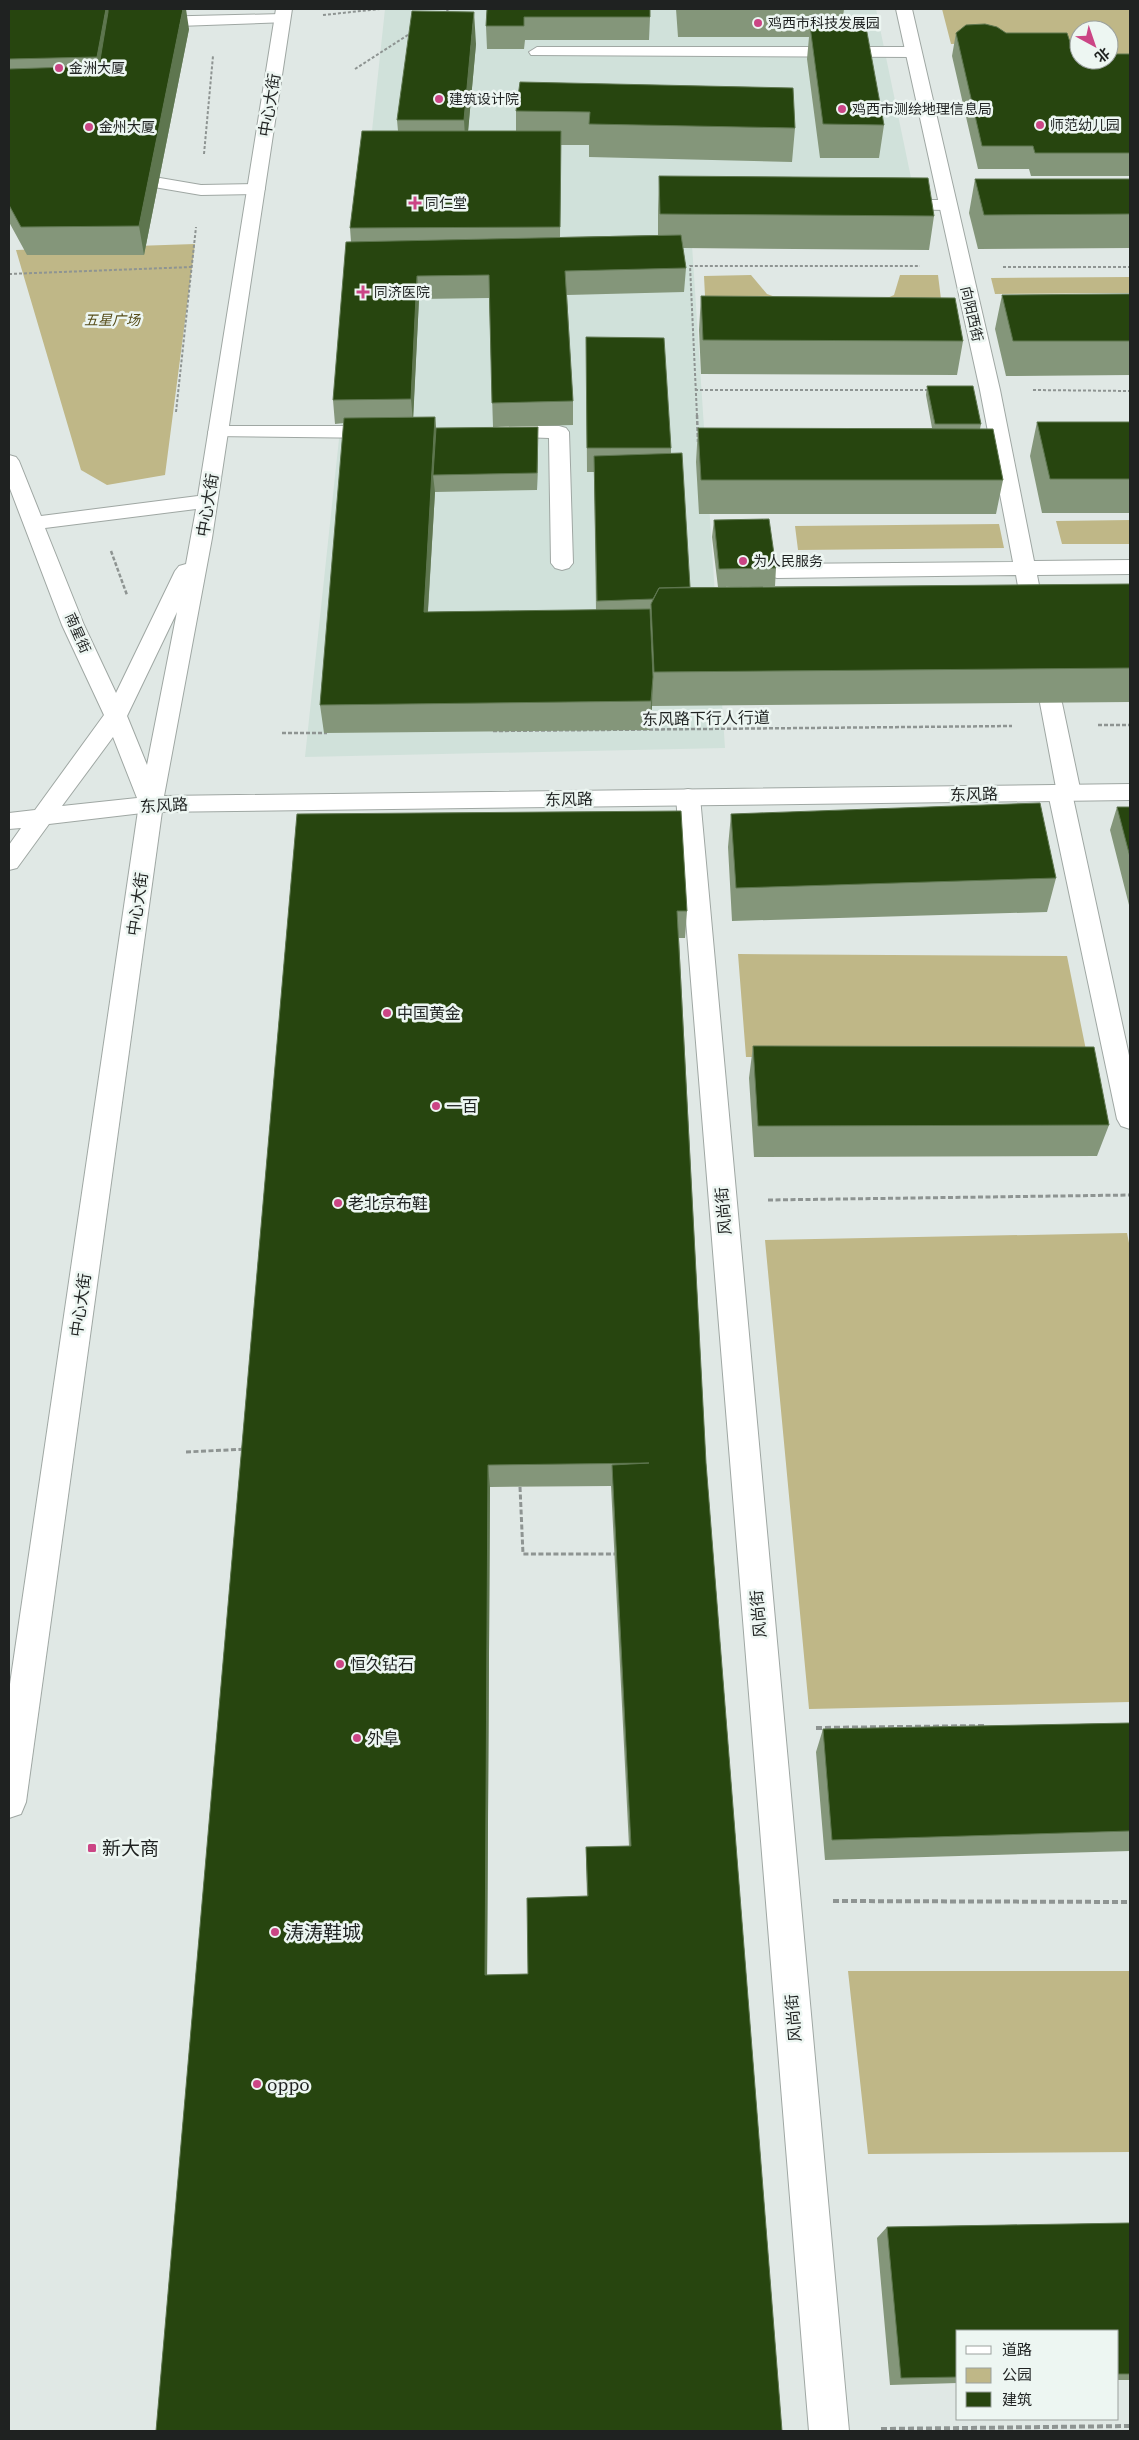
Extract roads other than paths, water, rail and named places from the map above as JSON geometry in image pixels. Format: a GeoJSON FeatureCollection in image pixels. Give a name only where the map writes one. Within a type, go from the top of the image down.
{"type":"FeatureCollection","features":[{"type":"Feature","properties":{"kind":"street","name":"向阳西街"},"geometry":{"type":"LineString","coordinates":[[904,9],[990,390],[992,453],[1025,568],[1035,620]]}},
{"type":"Feature","properties":{"kind":"street"},"geometry":{"type":"LineString","coordinates":[[133,23],[216,21],[283,14]]}},
{"type":"Feature","properties":{"kind":"street","name":"中心大街"},"geometry":{"type":"LineString","coordinates":[[9,1802],[151,804],[202,538],[283,14]]}},
{"type":"Feature","properties":{"kind":"street"},"geometry":{"type":"LineString","coordinates":[[537,52],[913,52]]}},
{"type":"Feature","properties":{"kind":"street"},"geometry":{"type":"LineString","coordinates":[[160,183],[200,190],[256,189]]}},
{"type":"Feature","properties":{"kind":"street"},"geometry":{"type":"LineString","coordinates":[[878,205],[948,205]]}},
{"type":"Feature","properties":{"kind":"street"},"geometry":{"type":"LineString","coordinates":[[218,432],[394,432]]}},
{"type":"Feature","properties":{"kind":"street"},"geometry":{"type":"LineString","coordinates":[[481,432],[559,432],[562,563]]}},
{"type":"Feature","properties":{"kind":"street","name":"南星街"},"geometry":{"type":"LineString","coordinates":[[9,461],[74,625],[116,716],[151,804]]}},
{"type":"Feature","properties":{"kind":"street"},"geometry":{"type":"LineString","coordinates":[[33,523],[208,501]]}},
{"type":"Feature","properties":{"kind":"street"},"geometry":{"type":"LineString","coordinates":[[9,862],[116,716],[202,538]]}},
{"type":"Feature","properties":{"kind":"street"},"geometry":{"type":"LineString","coordinates":[[777,571],[1130,567]]}},
{"type":"Feature","properties":{"kind":"street"},"geometry":{"type":"LineString","coordinates":[[1051,703],[1065,793],[1130,1120]]}},
{"type":"Feature","properties":{"kind":"street","name":"东风路"},"geometry":{"type":"LineString","coordinates":[[9,821],[151,804],[1130,792]]}},
{"type":"Feature","properties":{"kind":"street","name":"风尚街"},"geometry":{"type":"LineString","coordinates":[[688,797],[829,2430]]}},
{"type":"Feature","properties":{"kind":"place","name":"鸡西市科技发展园"},"geometry":{"type":"Point","coordinates":[758,23]}},
{"type":"Feature","properties":{"kind":"place","name":"金洲大厦"},"geometry":{"type":"Point","coordinates":[59,68]}},
{"type":"Feature","properties":{"kind":"place","name":"建筑设计院"},"geometry":{"type":"Point","coordinates":[439,99]}},
{"type":"Feature","properties":{"kind":"place","name":"鸡西市测绘地理信息局"},"geometry":{"type":"Point","coordinates":[842,109]}},
{"type":"Feature","properties":{"kind":"place","name":"师范幼儿园"},"geometry":{"type":"Point","coordinates":[1040,125]}},
{"type":"Feature","properties":{"kind":"place","name":"金州大厦"},"geometry":{"type":"Point","coordinates":[89,127]}},
{"type":"Feature","properties":{"kind":"place","name":"同仁堂"},"geometry":{"type":"Point","coordinates":[415,203]}},
{"type":"Feature","properties":{"kind":"place","name":"同济医院"},"geometry":{"type":"Point","coordinates":[363,292]}},
{"type":"Feature","properties":{"kind":"place","name":"为人民服务"},"geometry":{"type":"Point","coordinates":[743,561]}},
{"type":"Feature","properties":{"kind":"place","name":"中国黄金"},"geometry":{"type":"Point","coordinates":[387,1013]}},
{"type":"Feature","properties":{"kind":"place","name":"一百"},"geometry":{"type":"Point","coordinates":[436,1106]}},
{"type":"Feature","properties":{"kind":"place","name":"老北京布鞋"},"geometry":{"type":"Point","coordinates":[338,1203]}},
{"type":"Feature","properties":{"kind":"place","name":"恒久钻石"},"geometry":{"type":"Point","coordinates":[340,1664]}},
{"type":"Feature","properties":{"kind":"place","name":"外阜"},"geometry":{"type":"Point","coordinates":[357,1738]}},
{"type":"Feature","properties":{"kind":"place","name":"新大商"},"geometry":{"type":"Point","coordinates":[92,1848]}},
{"type":"Feature","properties":{"kind":"place","name":"涛涛鞋城"},"geometry":{"type":"Point","coordinates":[275,1932]}},
{"type":"Feature","properties":{"kind":"place","name":"oppo"},"geometry":{"type":"Point","coordinates":[257,2084]}},
{"type":"Feature","properties":{"kind":"park label","name":"五星广场"},"geometry":{"type":"Point","coordinates":[112,320]}}]}
